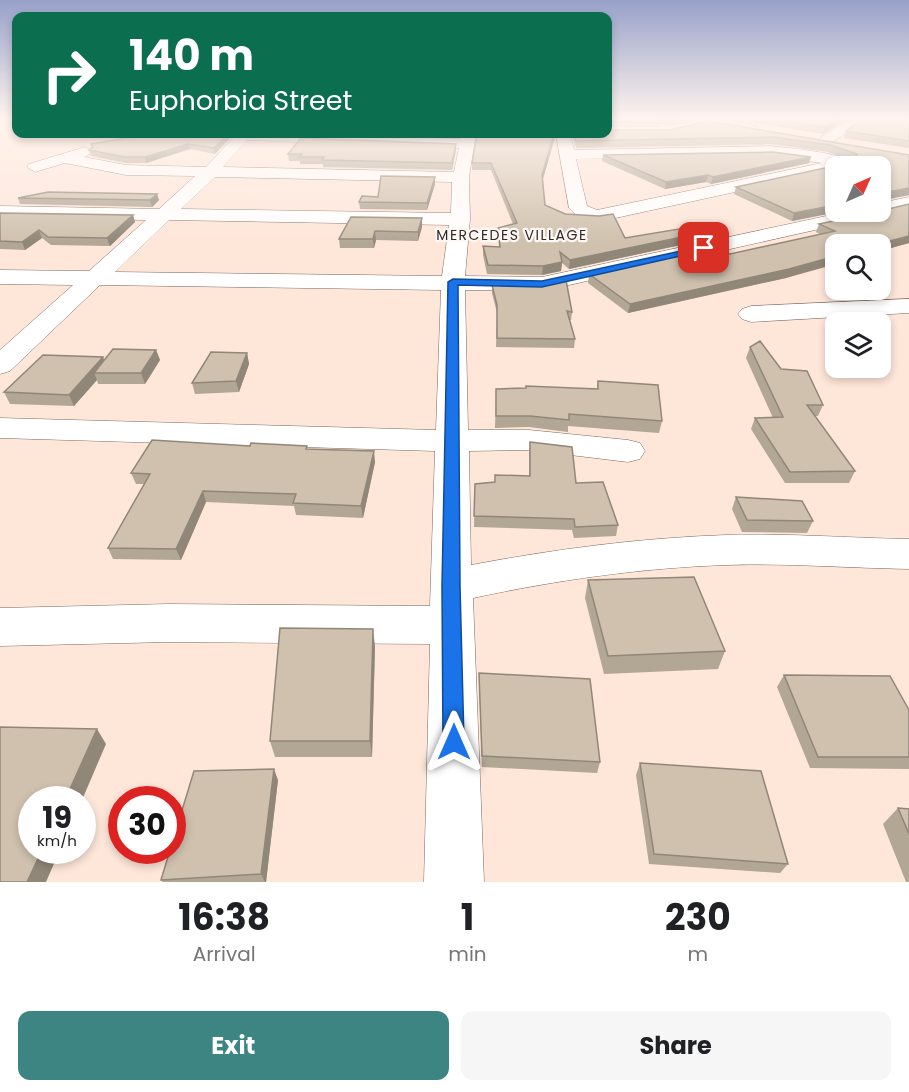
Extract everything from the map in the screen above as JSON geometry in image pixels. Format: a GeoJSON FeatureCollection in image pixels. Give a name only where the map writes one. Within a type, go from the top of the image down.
{"type":"FeatureCollection","features":[{"type":"Feature","properties":{"kind":"street"},"geometry":{"type":"LineString","coordinates":[[35,167],[56,160]]}},
{"type":"Feature","properties":{"kind":"street"},"geometry":{"type":"LineString","coordinates":[[74,160],[126,170],[461,177]]}},
{"type":"Feature","properties":{"kind":"street"},"geometry":{"type":"LineString","coordinates":[[0,365],[221,160]]}},
{"type":"Feature","properties":{"kind":"street"},"geometry":{"type":"LineString","coordinates":[[454,882],[453,282],[464,160]]}},
{"type":"Feature","properties":{"kind":"street"},"geometry":{"type":"LineString","coordinates":[[568,160],[578,208],[597,216],[825,167]]}},
{"type":"Feature","properties":{"kind":"street"},"geometry":{"type":"LineString","coordinates":[[891,207],[909,203]]}},
{"type":"Feature","properties":{"kind":"street"},"geometry":{"type":"LineString","coordinates":[[0,212],[460,219]]}},
{"type":"Feature","properties":{"kind":"street"},"geometry":{"type":"LineString","coordinates":[[0,277],[542,284],[825,222]]}},
{"type":"Feature","properties":{"kind":"street"},"geometry":{"type":"LineString","coordinates":[[751,314],[909,306]]}},
{"type":"Feature","properties":{"kind":"street"},"geometry":{"type":"LineString","coordinates":[[0,428],[453,441],[529,440],[628,451]]}},
{"type":"Feature","properties":{"kind":"street"},"geometry":{"type":"LineString","coordinates":[[0,627],[170,624],[452,605],[547,566],[652,554],[728,550],[909,554]]}},
{"type":"Feature","properties":{"kind":"building"},"geometry":{"type":"Polygon","coordinates":[[[329,160],[453,160],[452,163],[329,160]]]}},
{"type":"Feature","properties":{"kind":"building"},"geometry":{"type":"Polygon","coordinates":[[[472,160],[546,160],[542,175],[545,205],[565,214],[599,216],[613,214],[625,238],[679,229],[692,235],[570,260],[560,252],[562,262],[543,266],[488,265],[483,246],[500,247],[498,228],[517,223],[491,163],[472,163],[472,160]]]}},
{"type":"Feature","properties":{"kind":"building"},"geometry":{"type":"Polygon","coordinates":[[[615,160],[796,160],[713,177],[708,175],[666,182],[615,160]]]}},
{"type":"Feature","properties":{"kind":"building"},"geometry":{"type":"Polygon","coordinates":[[[891,160],[909,160],[909,188],[891,191],[891,160]]]}},
{"type":"Feature","properties":{"kind":"building"},"geometry":{"type":"Polygon","coordinates":[[[825,168],[825,207],[794,213],[736,187],[825,168]]]}},
{"type":"Feature","properties":{"kind":"building"},"geometry":{"type":"Polygon","coordinates":[[[381,176],[435,177],[427,203],[359,202],[362,196],[378,197],[381,176]]]}},
{"type":"Feature","properties":{"kind":"building"},"geometry":{"type":"Polygon","coordinates":[[[48,192],[157,194],[150,200],[18,198],[48,192]]]}},
{"type":"Feature","properties":{"kind":"building"},"geometry":{"type":"Polygon","coordinates":[[[909,204],[909,236],[891,241],[891,234],[825,234],[825,259],[630,304],[589,274],[716,247],[730,254],[835,231],[819,224],[828,222],[891,222],[891,208],[909,204]]]}},
{"type":"Feature","properties":{"kind":"building"},"geometry":{"type":"Polygon","coordinates":[[[0,213],[133,215],[107,238],[48,237],[39,230],[22,242],[0,241],[0,213]]]}},
{"type":"Feature","properties":{"kind":"building"},"geometry":{"type":"Polygon","coordinates":[[[351,217],[422,218],[418,232],[375,231],[373,239],[339,239],[351,217]]]}},
{"type":"Feature","properties":{"kind":"building"},"geometry":{"type":"Polygon","coordinates":[[[566,280],[572,312],[567,311],[575,339],[497,338],[497,305],[492,285],[543,285],[566,280]]]}},
{"type":"Feature","properties":{"kind":"building"},"geometry":{"type":"Polygon","coordinates":[[[760,341],[781,369],[807,371],[823,405],[807,405],[855,471],[790,472],[755,418],[783,417],[750,347],[760,341]]]}},
{"type":"Feature","properties":{"kind":"building"},"geometry":{"type":"Polygon","coordinates":[[[113,349],[156,350],[141,373],[94,373],[113,349]]]}},
{"type":"Feature","properties":{"kind":"building"},"geometry":{"type":"Polygon","coordinates":[[[211,352],[247,353],[236,381],[192,383],[211,352]]]}},
{"type":"Feature","properties":{"kind":"building"},"geometry":{"type":"Polygon","coordinates":[[[43,355],[103,357],[69,395],[4,392],[43,355]]]}},
{"type":"Feature","properties":{"kind":"building"},"geometry":{"type":"Polygon","coordinates":[[[598,381],[658,385],[662,421],[569,414],[569,420],[530,416],[496,416],[496,389],[526,388],[526,386],[598,389],[598,381]]]}},
{"type":"Feature","properties":{"kind":"building"},"geometry":{"type":"Polygon","coordinates":[[[152,440],[250,446],[251,443],[307,446],[306,449],[374,451],[361,506],[293,503],[296,494],[203,491],[176,549],[108,548],[150,474],[131,473],[152,440]]]}},
{"type":"Feature","properties":{"kind":"building"},"geometry":{"type":"Polygon","coordinates":[[[530,442],[572,447],[576,483],[603,482],[618,525],[575,527],[574,519],[474,516],[475,484],[495,482],[495,475],[530,476],[530,442]]]}},
{"type":"Feature","properties":{"kind":"building"},"geometry":{"type":"Polygon","coordinates":[[[736,497],[802,501],[813,521],[747,520],[736,497]]]}},
{"type":"Feature","properties":{"kind":"building"},"geometry":{"type":"Polygon","coordinates":[[[694,577],[725,651],[608,656],[588,580],[694,577]]]}},
{"type":"Feature","properties":{"kind":"building"},"geometry":{"type":"Polygon","coordinates":[[[280,628],[373,629],[370,741],[270,741],[280,628]]]}},
{"type":"Feature","properties":{"kind":"building"},"geometry":{"type":"Polygon","coordinates":[[[479,673],[590,679],[600,762],[482,756],[479,673]]]}},
{"type":"Feature","properties":{"kind":"building"},"geometry":{"type":"Polygon","coordinates":[[[784,675],[890,676],[909,710],[909,757],[818,757],[784,675]]]}},
{"type":"Feature","properties":{"kind":"building"},"geometry":{"type":"Polygon","coordinates":[[[0,727],[97,729],[71,786],[18,786],[18,864],[35,864],[27,882],[0,882],[0,727]]]}},
{"type":"Feature","properties":{"kind":"building"},"geometry":{"type":"Polygon","coordinates":[[[640,763],[761,771],[788,864],[654,854],[640,763]]]}},
{"type":"Feature","properties":{"kind":"building"},"geometry":{"type":"Polygon","coordinates":[[[274,769],[261,874],[161,880],[166,864],[186,864],[186,797],[194,771],[274,769]]]}},
{"type":"Feature","properties":{"kind":"building"},"geometry":{"type":"Polygon","coordinates":[[[898,808],[909,809],[909,834],[898,808]]]}},
{"type":"Feature","properties":{"kind":"district","name":"MERCEDES VILLAGE"},"geometry":{"type":"Point","coordinates":[512,235]}},
{"type":"Feature","properties":{"kind":"route"},"geometry":{"type":"LineString","coordinates":[[454,742],[451,586],[453,282],[542,284],[704,248]]}}]}
